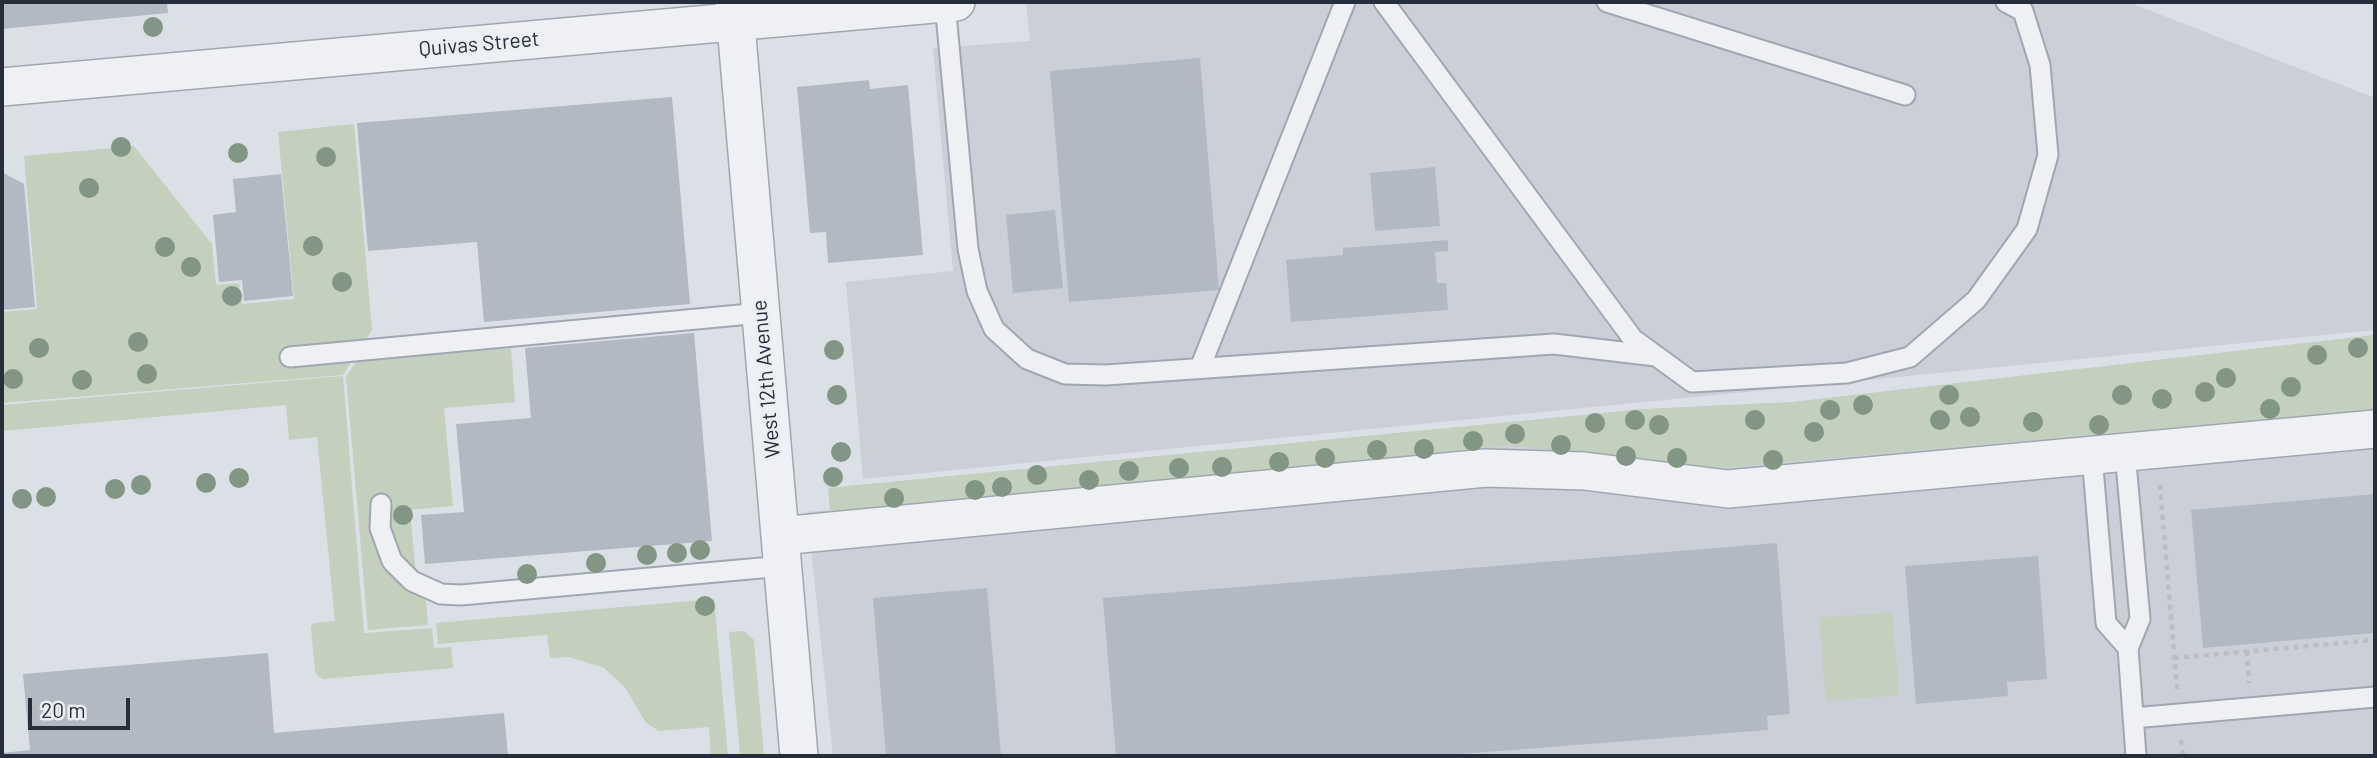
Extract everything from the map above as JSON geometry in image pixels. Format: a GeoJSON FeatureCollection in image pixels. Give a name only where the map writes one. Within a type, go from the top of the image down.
{"type":"FeatureCollection","features":[{"type":"Feature","properties":{"kind":"street","name":"Quivas Street"},"geometry":{"type":"LineString","coordinates":[[2,87],[735,11],[950,2]]}},
{"type":"Feature","properties":{"kind":"street","name":"West 12th Avenue"},"geometry":{"type":"LineString","coordinates":[[735,11],[799,756]]}},
{"type":"Feature","properties":{"kind":"street"},"geometry":{"type":"LineString","coordinates":[[781,551],[1486,468],[1584,471],[1728,489],[2375,429]]}},
{"type":"Feature","properties":{"kind":"lane"},"geometry":{"type":"LineString","coordinates":[[950,2],[968,249],[977,291],[994,329],[1027,359],[1065,373],[1106,375],[1554,344],[1657,356]]}},
{"type":"Feature","properties":{"kind":"lane"},"geometry":{"type":"LineString","coordinates":[[1200,368],[1345,2]]}},
{"type":"Feature","properties":{"kind":"lane"},"geometry":{"type":"LineString","coordinates":[[1384,2],[1633,339],[1692,382],[1847,373],[1910,358],[1976,300],[2027,229],[2048,155],[2040,65],[2024,11],[2006,2]]}},
{"type":"Feature","properties":{"kind":"lane"},"geometry":{"type":"LineString","coordinates":[[1607,2],[1905,94]]}},
{"type":"Feature","properties":{"kind":"lane"},"geometry":{"type":"LineString","coordinates":[[290,357],[761,313]]}},
{"type":"Feature","properties":{"kind":"lane"},"geometry":{"type":"LineString","coordinates":[[2125,452],[2106,623],[2128,648]]}},
{"type":"Feature","properties":{"kind":"lane"},"geometry":{"type":"LineString","coordinates":[[2125,452],[2140,619],[2128,648],[2136,756]]}},
{"type":"Feature","properties":{"kind":"lane"},"geometry":{"type":"LineString","coordinates":[[380,503],[380,528],[392,561],[412,581],[441,594],[461,595],[781,551]]}},
{"type":"Feature","properties":{"kind":"lane"},"geometry":{"type":"LineString","coordinates":[[2133,718],[2375,697]]}},
{"type":"Feature","properties":{"kind":"path"},"geometry":{"type":"LineString","coordinates":[[2125,452],[2174,658],[2183,756]]}},
{"type":"Feature","properties":{"kind":"path"},"geometry":{"type":"LineString","coordinates":[[2174,658],[2375,640]]}},
{"type":"Feature","properties":{"kind":"shaded area"},"geometry":{"type":"Polygon","coordinates":[[[1026,2],[2128,2],[2375,98],[2375,330],[863,479],[846,282],[953,271],[933,48],[1030,41],[1026,2]]]}},
{"type":"Feature","properties":{"kind":"shaded area"},"geometry":{"type":"Polygon","coordinates":[[[2375,335],[2375,756],[833,756],[807,512],[830,510],[828,488],[1645,409],[1793,402],[2375,335]]]}},
{"type":"Feature","properties":{"kind":"green space"},"geometry":{"type":"Polygon","coordinates":[[[354,124],[372,330],[343,375],[2,403],[2,312],[37,309],[24,156],[134,146],[212,244],[216,285],[239,283],[242,304],[294,299],[278,132],[354,124]]]}},
{"type":"Feature","properties":{"kind":"green space"},"geometry":{"type":"Polygon","coordinates":[[[2375,335],[2375,409],[1730,467],[1700,468],[1510,445],[844,512],[830,510],[828,488],[1645,409],[1793,402],[2375,335]]]}},
{"type":"Feature","properties":{"kind":"green space"},"geometry":{"type":"Polygon","coordinates":[[[511,348],[515,402],[444,408],[453,506],[410,510],[416,576],[424,576],[428,625],[368,630],[346,376],[357,361],[511,348]]]}},
{"type":"Feature","properties":{"kind":"green space"},"geometry":{"type":"Polygon","coordinates":[[[343,376],[364,633],[432,628],[434,648],[451,647],[453,668],[323,679],[318,676],[315,671],[311,627],[314,623],[335,621],[317,437],[289,440],[286,405],[2,431],[2,405],[343,376]]]}},
{"type":"Feature","properties":{"kind":"green space"},"geometry":{"type":"Polygon","coordinates":[[[714,599],[728,756],[711,756],[709,727],[659,731],[646,723],[624,686],[604,668],[569,657],[550,658],[547,635],[438,644],[436,623],[714,599]]]}},
{"type":"Feature","properties":{"kind":"green space"},"geometry":{"type":"Polygon","coordinates":[[[1892,612],[1899,695],[1826,701],[1819,618],[1892,612]]]}},
{"type":"Feature","properties":{"kind":"green space"},"geometry":{"type":"Polygon","coordinates":[[[744,631],[754,640],[764,756],[740,756],[729,632],[744,631]]]}},
{"type":"Feature","properties":{"kind":"building"},"geometry":{"type":"Polygon","coordinates":[[[2,2],[167,2],[168,13],[2,29],[2,2]]]}},
{"type":"Feature","properties":{"kind":"building"},"geometry":{"type":"Polygon","coordinates":[[[1200,58],[1219,290],[1069,302],[1050,71],[1200,58]]]}},
{"type":"Feature","properties":{"kind":"building"},"geometry":{"type":"Polygon","coordinates":[[[869,80],[870,89],[908,85],[923,255],[828,263],[826,232],[810,233],[797,87],[869,80]]]}},
{"type":"Feature","properties":{"kind":"building"},"geometry":{"type":"Polygon","coordinates":[[[672,97],[690,304],[484,322],[477,242],[368,251],[357,123],[672,97]]]}},
{"type":"Feature","properties":{"kind":"building"},"geometry":{"type":"Polygon","coordinates":[[[1435,167],[1440,226],[1375,231],[1370,173],[1435,167]]]}},
{"type":"Feature","properties":{"kind":"building"},"geometry":{"type":"Polygon","coordinates":[[[2,172],[24,184],[35,307],[2,310],[2,172]]]}},
{"type":"Feature","properties":{"kind":"building"},"geometry":{"type":"Polygon","coordinates":[[[281,174],[293,296],[244,301],[242,280],[219,282],[213,215],[236,212],[233,179],[281,174]]]}},
{"type":"Feature","properties":{"kind":"building"},"geometry":{"type":"Polygon","coordinates":[[[1055,210],[1063,288],[1013,293],[1006,215],[1055,210]]]}},
{"type":"Feature","properties":{"kind":"building"},"geometry":{"type":"Polygon","coordinates":[[[1448,240],[1448,251],[1435,252],[1437,283],[1446,283],[1448,310],[1291,322],[1286,260],[1343,255],[1343,248],[1448,240]]]}},
{"type":"Feature","properties":{"kind":"building"},"geometry":{"type":"Polygon","coordinates":[[[694,333],[712,541],[425,564],[421,515],[464,512],[456,424],[531,418],[525,348],[694,333]]]}},
{"type":"Feature","properties":{"kind":"building"},"geometry":{"type":"Polygon","coordinates":[[[2375,494],[2375,633],[2203,648],[2191,510],[2375,494]]]}},
{"type":"Feature","properties":{"kind":"building"},"geometry":{"type":"Polygon","coordinates":[[[1777,543],[1790,714],[1767,716],[1768,730],[1435,756],[1116,756],[1103,598],[1777,543]]]}},
{"type":"Feature","properties":{"kind":"building"},"geometry":{"type":"Polygon","coordinates":[[[2038,556],[2047,679],[2007,682],[2008,696],[1916,704],[1905,566],[2038,556]]]}},
{"type":"Feature","properties":{"kind":"building"},"geometry":{"type":"Polygon","coordinates":[[[987,588],[1001,756],[886,756],[873,598],[987,588]]]}},
{"type":"Feature","properties":{"kind":"building"},"geometry":{"type":"Polygon","coordinates":[[[268,653],[274,733],[504,713],[508,756],[2,756],[2,753],[30,750],[23,674],[268,653]]]}}]}
